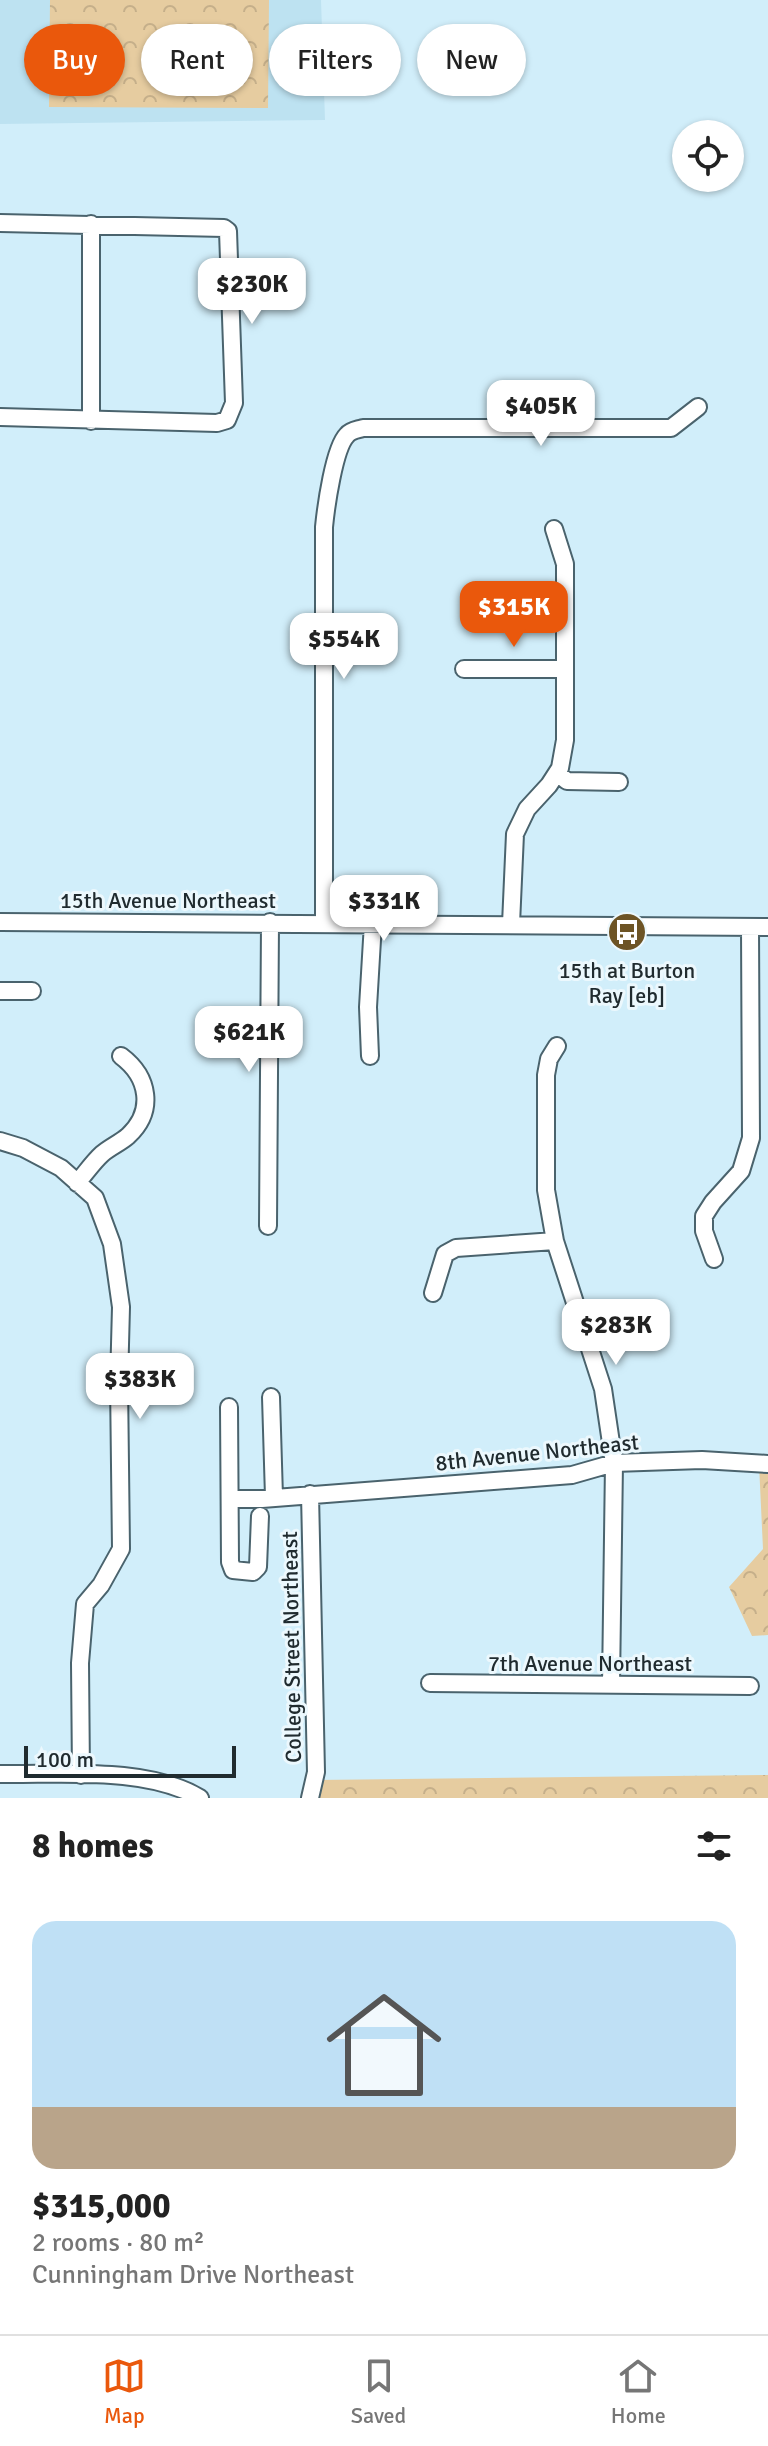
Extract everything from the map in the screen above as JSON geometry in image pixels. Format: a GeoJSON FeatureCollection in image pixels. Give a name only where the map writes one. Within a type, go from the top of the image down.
{"type":"FeatureCollection","features":[{"type":"Feature","properties":{"kind":"street"},"geometry":{"type":"LineString","coordinates":[[0,223],[224,228],[228,231],[234,403],[227,420],[217,423],[0,417]]}},
{"type":"Feature","properties":{"kind":"street"},"geometry":{"type":"LineString","coordinates":[[91,224],[91,421]]}},
{"type":"Feature","properties":{"kind":"street"},"geometry":{"type":"LineString","coordinates":[[324,923],[324,527],[341,443],[349,432],[363,428],[671,428],[698,407]]}},
{"type":"Feature","properties":{"kind":"street"},"geometry":{"type":"LineString","coordinates":[[511,924],[515,834],[527,809],[560,768],[565,740],[565,564],[554,529]]}},
{"type":"Feature","properties":{"kind":"street"},"geometry":{"type":"LineString","coordinates":[[464,669],[564,669]]}},
{"type":"Feature","properties":{"kind":"street"},"geometry":{"type":"LineString","coordinates":[[557,773],[567,781],[619,782]]}},
{"type":"Feature","properties":{"kind":"street","name":"15th Avenue Northeast"},"geometry":{"type":"LineString","coordinates":[[0,922],[768,927]]}},
{"type":"Feature","properties":{"kind":"street"},"geometry":{"type":"LineString","coordinates":[[268,1226],[270,922]]}},
{"type":"Feature","properties":{"kind":"street"},"geometry":{"type":"LineString","coordinates":[[370,1056],[369,970],[373,923]]}},
{"type":"Feature","properties":{"kind":"street"},"geometry":{"type":"LineString","coordinates":[[714,1259],[704,1231],[704,1216],[741,1171],[751,1138],[750,927]]}},
{"type":"Feature","properties":{"kind":"street"},"geometry":{"type":"LineString","coordinates":[[0,991],[32,991]]}},
{"type":"Feature","properties":{"kind":"street"},"geometry":{"type":"LineString","coordinates":[[557,1046],[549,1059],[546,1075],[546,1190],[555,1241],[603,1389],[614,1463],[611,1685]]}},
{"type":"Feature","properties":{"kind":"street"},"geometry":{"type":"LineString","coordinates":[[77,1183],[101,1155],[130,1135],[145,1109],[145,1090],[135,1067],[121,1056]]}},
{"type":"Feature","properties":{"kind":"street"},"geometry":{"type":"LineString","coordinates":[[0,1141],[23,1148],[61,1168],[95,1198],[112,1244],[121,1307],[121,1549],[101,1585],[85,1604],[80,1663],[81,1775]]}},
{"type":"Feature","properties":{"kind":"street"},"geometry":{"type":"LineString","coordinates":[[433,1293],[445,1254],[456,1248],[555,1241]]}},
{"type":"Feature","properties":{"kind":"street"},"geometry":{"type":"LineString","coordinates":[[271,1397],[274,1497]]}},
{"type":"Feature","properties":{"kind":"street"},"geometry":{"type":"LineString","coordinates":[[229,1407],[230,1562],[233,1570],[253,1572],[258,1567],[260,1516]]}},
{"type":"Feature","properties":{"kind":"street","name":"8th Avenue Northeast"},"geometry":{"type":"LineString","coordinates":[[230,1499],[572,1475],[614,1463],[702,1460],[768,1464]]}},
{"type":"Feature","properties":{"kind":"street","name":"College Street Northeast"},"geometry":{"type":"LineString","coordinates":[[310,1494],[316,1772],[310,1798]]}},
{"type":"Feature","properties":{"kind":"street","name":"7th Avenue Northeast"},"geometry":{"type":"LineString","coordinates":[[430,1683],[750,1686]]}},
{"type":"Feature","properties":{"kind":"street"},"geometry":{"type":"LineString","coordinates":[[0,1774],[128,1775],[189,1791],[200,1798]]}},
{"type":"Feature","properties":{"kind":"shaded area"},"geometry":{"type":"Polygon","coordinates":[[[0,0],[321,0],[322,24],[269,24],[269,96],[324,96],[325,120],[0,124],[0,0]]]}},
{"type":"Feature","properties":{"kind":"green space"},"geometry":{"type":"Polygon","coordinates":[[[50,0],[269,0],[268,108],[49,107],[49,96],[125,96],[125,24],[50,24],[50,0]]]}},
{"type":"Feature","properties":{"kind":"green space"},"geometry":{"type":"Polygon","coordinates":[[[759,1464],[768,1464],[768,1635],[752,1636],[729,1587],[763,1549],[759,1464]]]}},
{"type":"Feature","properties":{"kind":"green space"},"geometry":{"type":"Polygon","coordinates":[[[768,1775],[768,1798],[310,1798],[314,1780],[768,1775]]]}},
{"type":"Feature","properties":{"kind":"place","name":"15th at Burton Ray [eb]"},"geometry":{"type":"Point","coordinates":[627,932]}}]}
